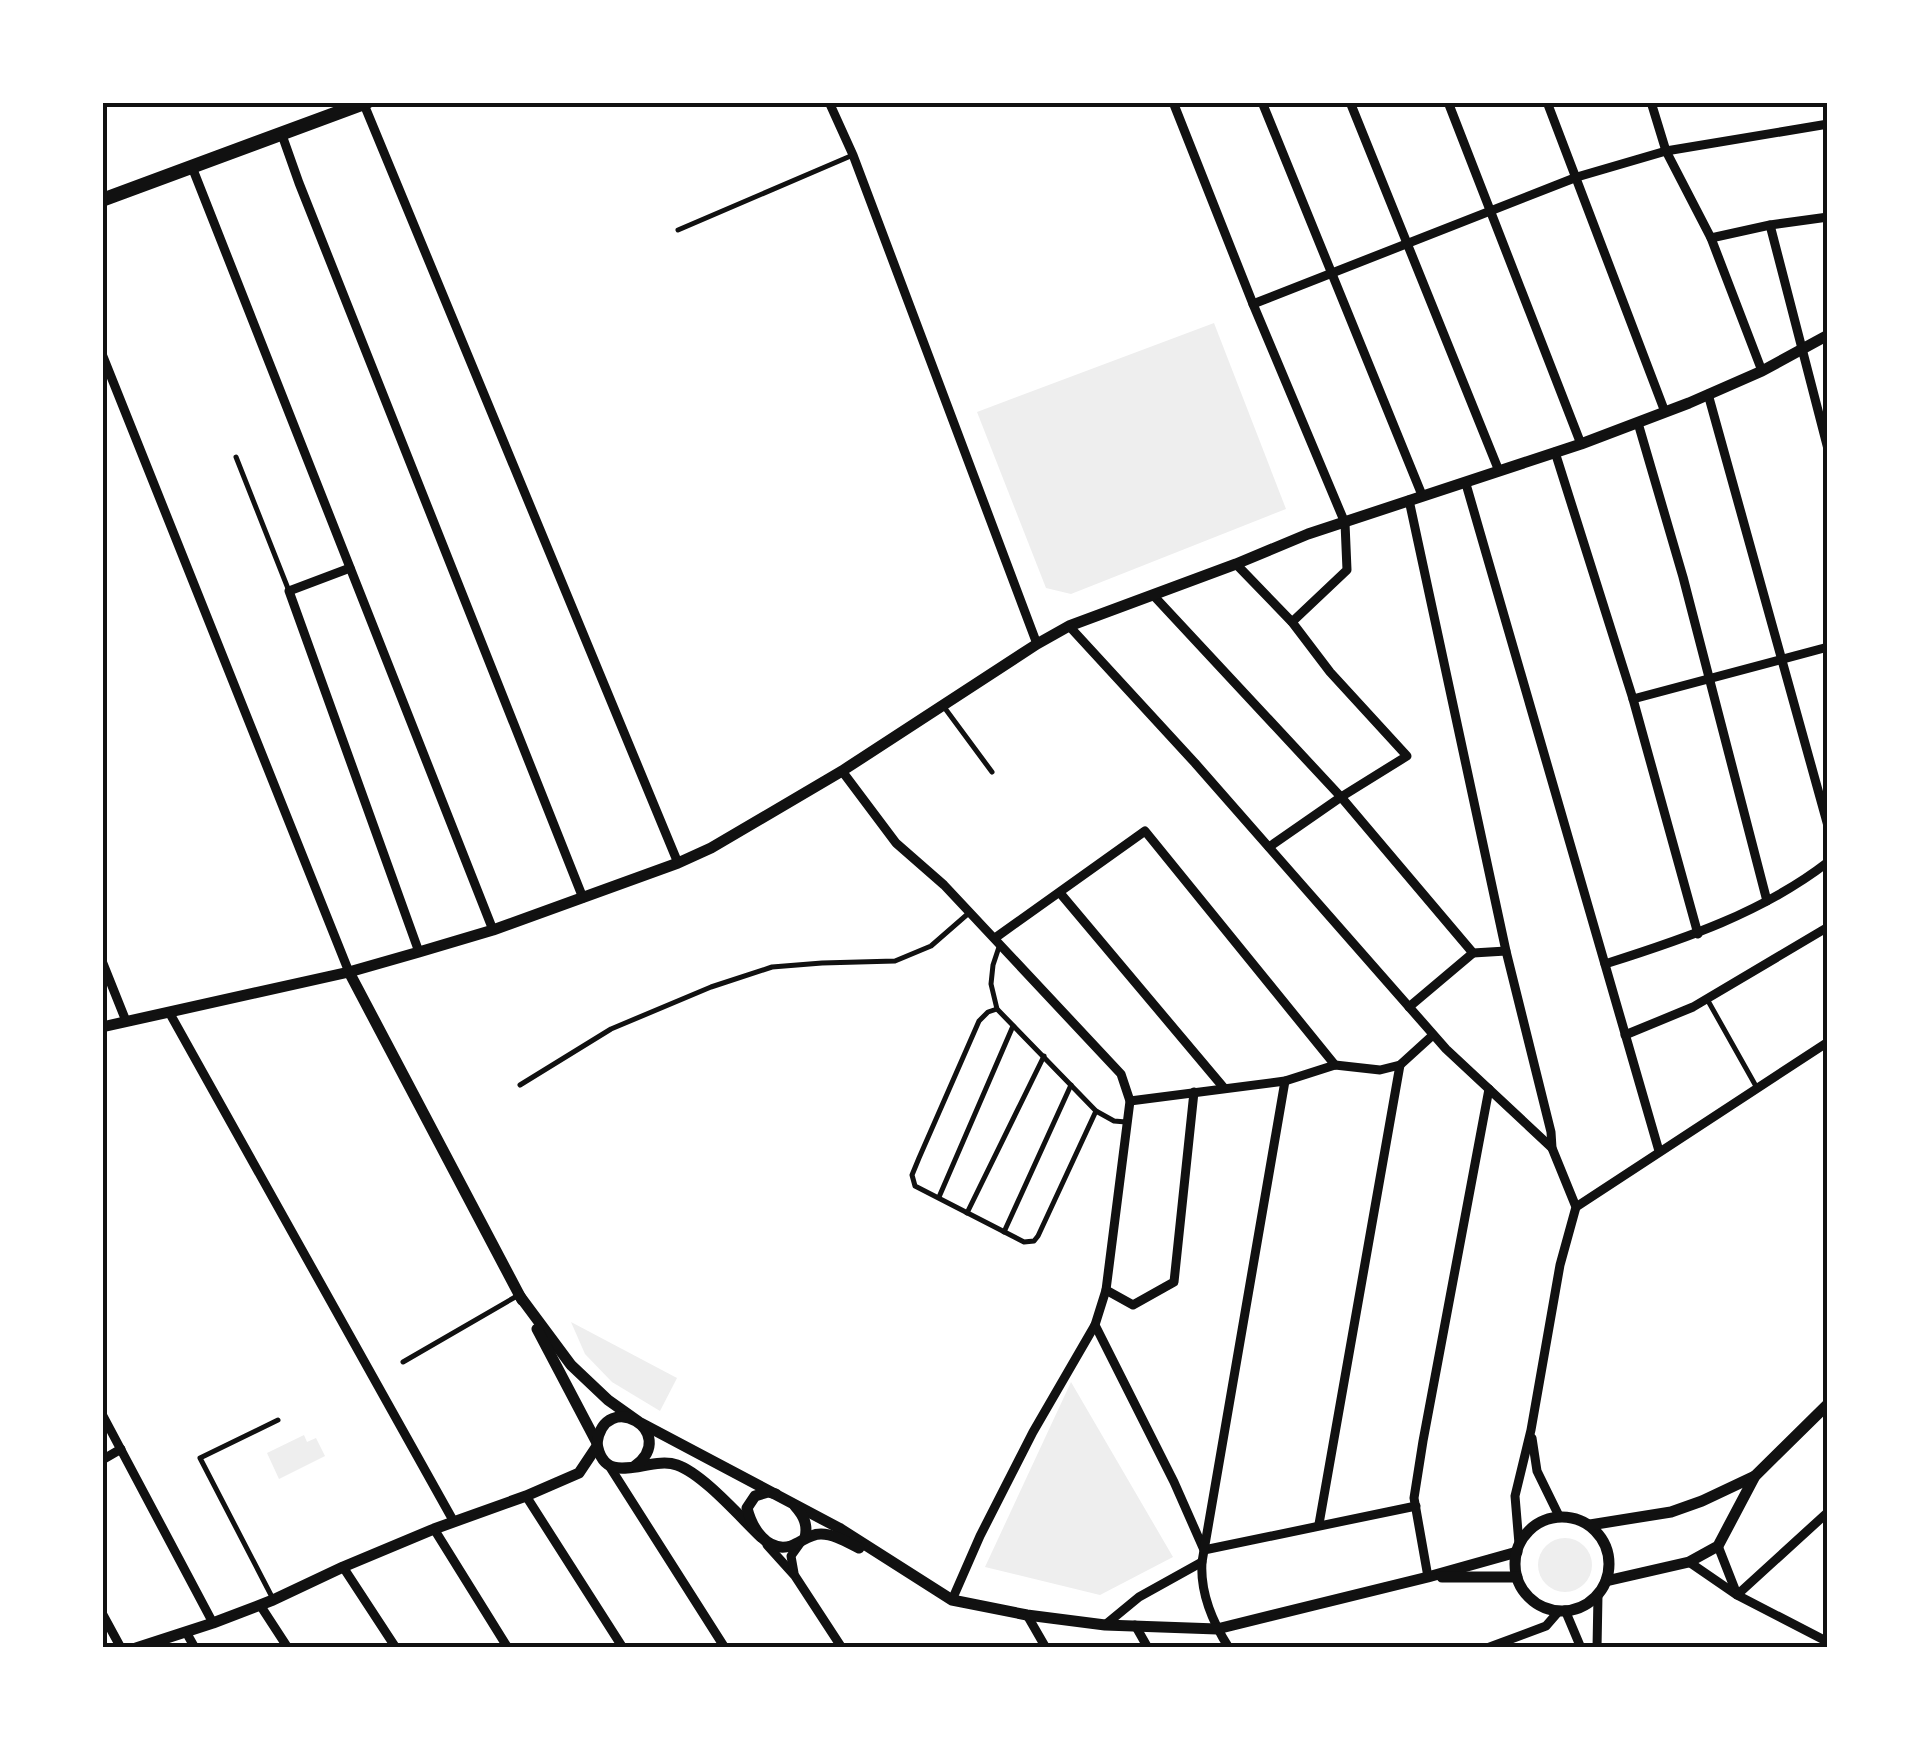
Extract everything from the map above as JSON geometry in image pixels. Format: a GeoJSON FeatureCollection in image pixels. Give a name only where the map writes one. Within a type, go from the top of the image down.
{"type":"FeatureCollection","features":[{"type":"Feature","properties":{"kind":"main road"},"geometry":{"type":"LineString","coordinates":[[102,200],[364,103]]}},
{"type":"Feature","properties":{"kind":"street"},"geometry":{"type":"LineString","coordinates":[[829,102],[853,155],[1037,644]]}},
{"type":"Feature","properties":{"kind":"street"},"geometry":{"type":"LineString","coordinates":[[1172,102],[1345,523],[1347,570],[1292,622]]}},
{"type":"Feature","properties":{"kind":"street"},"geometry":{"type":"LineString","coordinates":[[136,1648],[274,1600],[434,1529],[580,1473],[602,1427],[616,1418],[632,1418],[790,1500],[952,1600],[1027,1615],[1104,1625],[1217,1629],[1428,1577],[1518,1548],[1535,1525],[1559,1516],[1590,1525],[1608,1550],[1610,1566],[1598,1595],[1587,1604],[1562,1610],[1546,1608],[1533,1600],[1517,1577],[1518,1548],[1515,1496],[1532,1430],[1560,1266],[1576,1207],[1552,1148],[1506,951],[1416,498],[1262,102]]}},
{"type":"Feature","properties":{"kind":"street"},"geometry":{"type":"LineString","coordinates":[[1350,102],[1498,471]]}},
{"type":"Feature","properties":{"kind":"street"},"geometry":{"type":"LineString","coordinates":[[1448,102],[1581,444]]}},
{"type":"Feature","properties":{"kind":"street"},"geometry":{"type":"LineString","coordinates":[[1548,102],[1665,412]]}},
{"type":"Feature","properties":{"kind":"street"},"geometry":{"type":"LineString","coordinates":[[1650,102],[1666,150],[1711,238],[1762,371]]}},
{"type":"Feature","properties":{"kind":"street"},"geometry":{"type":"LineString","coordinates":[[364,103],[678,863]]}},
{"type":"Feature","properties":{"kind":"street"},"geometry":{"type":"LineString","coordinates":[[1253,304],[1577,177],[1666,150],[1828,124]]}},
{"type":"Feature","properties":{"kind":"street"},"geometry":{"type":"LineString","coordinates":[[282,135],[583,898]]}},
{"type":"Feature","properties":{"kind":"street"},"geometry":{"type":"LineString","coordinates":[[192,167],[493,930]]}},
{"type":"Feature","properties":{"kind":"street"},"geometry":{"type":"LineString","coordinates":[[1711,238],[1828,217]]}},
{"type":"Feature","properties":{"kind":"street"},"geometry":{"type":"LineString","coordinates":[[1770,225],[1828,449]]}},
{"type":"Feature","properties":{"kind":"street"},"geometry":{"type":"LineString","coordinates":[[102,1027],[349,972],[493,930],[678,863],[712,848],[842,771],[1069,626],[1308,534],[1466,484],[1665,412],[1762,371],[1828,335]]}},
{"type":"Feature","properties":{"kind":"street"},"geometry":{"type":"LineString","coordinates":[[102,354],[349,972],[602,1458],[725,1648]]}},
{"type":"Feature","properties":{"kind":"street"},"geometry":{"type":"LineString","coordinates":[[1708,394],[1828,826]]}},
{"type":"Feature","properties":{"kind":"street"},"geometry":{"type":"LineString","coordinates":[[1638,422],[1767,901]]}},
{"type":"Feature","properties":{"kind":"street"},"geometry":{"type":"LineString","coordinates":[[1555,452],[1633,699],[1698,934]]}},
{"type":"Feature","properties":{"kind":"street"},"geometry":{"type":"LineString","coordinates":[[1466,484],[1659,1151]]}},
{"type":"Feature","properties":{"kind":"street"},"geometry":{"type":"LineString","coordinates":[[1236,564],[1292,622],[1330,672],[1406,756],[1269,848]]}},
{"type":"Feature","properties":{"kind":"street"},"geometry":{"type":"LineString","coordinates":[[350,568],[289,591],[419,952]]}},
{"type":"Feature","properties":{"kind":"street"},"geometry":{"type":"LineString","coordinates":[[1153,595],[1340,797],[1473,952]]}},
{"type":"Feature","properties":{"kind":"street"},"geometry":{"type":"LineString","coordinates":[[1069,626],[1433,1035],[1552,1148]]}},
{"type":"Feature","properties":{"kind":"street"},"geometry":{"type":"LineString","coordinates":[[1633,699],[1828,647]]}},
{"type":"Feature","properties":{"kind":"street"},"geometry":{"type":"LineString","coordinates":[[842,771],[896,843],[944,885],[1121,1074],[1130,1100],[1106,1290],[1095,1325],[1033,1432],[952,1600]]}},
{"type":"Feature","properties":{"kind":"street"},"geometry":{"type":"LineString","coordinates":[[998,941],[1146,831],[1335,1065]]}},
{"type":"Feature","properties":{"kind":"street"},"geometry":{"type":"LineString","coordinates":[[1605,964],[1698,934],[1767,901],[1828,862]]}},
{"type":"Feature","properties":{"kind":"street"},"geometry":{"type":"LineString","coordinates":[[1060,893],[1224,1088]]}},
{"type":"Feature","properties":{"kind":"street"},"geometry":{"type":"LineString","coordinates":[[1626,1035],[1693,1007],[1828,927]]}},
{"type":"Feature","properties":{"kind":"street"},"geometry":{"type":"LineString","coordinates":[[1409,1007],[1473,952],[1506,951]]}},
{"type":"Feature","properties":{"kind":"street"},"geometry":{"type":"LineString","coordinates":[[102,961],[126,1021]]}},
{"type":"Feature","properties":{"kind":"street"},"geometry":{"type":"LineString","coordinates":[[169,1012],[454,1522]]}},
{"type":"Feature","properties":{"kind":"street"},"geometry":{"type":"LineString","coordinates":[[1130,1100],[1285,1081],[1335,1065],[1380,1070],[1400,1065],[1433,1035]]}},
{"type":"Feature","properties":{"kind":"street"},"geometry":{"type":"LineString","coordinates":[[1576,1207],[1828,1042]]}},
{"type":"Feature","properties":{"kind":"street"},"geometry":{"type":"LineString","coordinates":[[1319,1524],[1400,1065]]}},
{"type":"Feature","properties":{"kind":"street"},"geometry":{"type":"LineString","coordinates":[[1229,1648],[1217,1629],[1201,1579],[1202,1562],[1285,1081]]}},
{"type":"Feature","properties":{"kind":"street"},"geometry":{"type":"LineString","coordinates":[[1428,1577],[1414,1498],[1489,1089]]}},
{"type":"Feature","properties":{"kind":"street"},"geometry":{"type":"LineString","coordinates":[[1106,1290],[1133,1305],[1174,1282],[1194,1092]]}},
{"type":"Feature","properties":{"kind":"street"},"geometry":{"type":"LineString","coordinates":[[519,1295],[570,1365],[639,1422],[648,1436],[648,1452],[631,1468]]}},
{"type":"Feature","properties":{"kind":"street"},"geometry":{"type":"LineString","coordinates":[[1095,1325],[1204,1550]]}},
{"type":"Feature","properties":{"kind":"street"},"geometry":{"type":"LineString","coordinates":[[1606,1581],[1689,1562],[1718,1546],[1755,1476],[1828,1404]]}},
{"type":"Feature","properties":{"kind":"street"},"geometry":{"type":"LineString","coordinates":[[102,1414],[213,1623]]}},
{"type":"Feature","properties":{"kind":"street"},"geometry":{"type":"LineString","coordinates":[[1532,1430],[1536,1470],[1559,1516]]}},
{"type":"Feature","properties":{"kind":"street"},"geometry":{"type":"LineString","coordinates":[[102,1460],[121,1449]]}},
{"type":"Feature","properties":{"kind":"street"},"geometry":{"type":"LineString","coordinates":[[608,1464],[631,1468],[673,1463],[692,1472],[761,1537],[795,1576],[842,1648]]}},
{"type":"Feature","properties":{"kind":"street"},"geometry":{"type":"LineString","coordinates":[[1590,1525],[1671,1512],[1702,1502],[1755,1476]]}},
{"type":"Feature","properties":{"kind":"street"},"geometry":{"type":"LineString","coordinates":[[795,1576],[791,1556],[805,1538],[805,1522],[790,1500],[768,1492],[751,1499],[749,1516],[761,1537],[780,1548],[794,1545],[805,1538],[821,1534],[889,1561]]}},
{"type":"Feature","properties":{"kind":"street"},"geometry":{"type":"LineString","coordinates":[[526,1496],[623,1648]]}},
{"type":"Feature","properties":{"kind":"street"},"geometry":{"type":"LineString","coordinates":[[1204,1550],[1416,1506]]}},
{"type":"Feature","properties":{"kind":"street"},"geometry":{"type":"LineString","coordinates":[[1737,1595],[1828,1512]]}},
{"type":"Feature","properties":{"kind":"street"},"geometry":{"type":"LineString","coordinates":[[434,1529],[508,1648]]}},
{"type":"Feature","properties":{"kind":"street"},"geometry":{"type":"LineString","coordinates":[[1718,1546],[1737,1595]]}},
{"type":"Feature","properties":{"kind":"street"},"geometry":{"type":"LineString","coordinates":[[1104,1625],[1139,1597],[1202,1562]]}},
{"type":"Feature","properties":{"kind":"street"},"geometry":{"type":"LineString","coordinates":[[1689,1562],[1737,1595],[1828,1642]]}},
{"type":"Feature","properties":{"kind":"street"},"geometry":{"type":"LineString","coordinates":[[344,1567],[396,1648]]}},
{"type":"Feature","properties":{"kind":"street"},"geometry":{"type":"LineString","coordinates":[[1428,1577],[1517,1577]]}},
{"type":"Feature","properties":{"kind":"street"},"geometry":{"type":"LineString","coordinates":[[1597,1648],[1598,1595]]}},
{"type":"Feature","properties":{"kind":"street"},"geometry":{"type":"LineString","coordinates":[[260,1605],[288,1648]]}},
{"type":"Feature","properties":{"kind":"street"},"geometry":{"type":"LineString","coordinates":[[1487,1648],[1546,1626],[1562,1610]]}},
{"type":"Feature","properties":{"kind":"street"},"geometry":{"type":"LineString","coordinates":[[1562,1610],[1581,1648]]}},
{"type":"Feature","properties":{"kind":"street"},"geometry":{"type":"LineString","coordinates":[[102,1613],[121,1648]]}},
{"type":"Feature","properties":{"kind":"street"},"geometry":{"type":"LineString","coordinates":[[1027,1615],[1046,1648]]}},
{"type":"Feature","properties":{"kind":"street"},"geometry":{"type":"LineString","coordinates":[[1136,1625],[1148,1648]]}},
{"type":"Feature","properties":{"kind":"street"},"geometry":{"type":"LineString","coordinates":[[186,1632],[195,1648]]}},
{"type":"Feature","properties":{"kind":"lane"},"geometry":{"type":"LineString","coordinates":[[678,230],[853,155]]}},
{"type":"Feature","properties":{"kind":"lane"},"geometry":{"type":"LineString","coordinates":[[236,457],[289,591]]}},
{"type":"Feature","properties":{"kind":"lane"},"geometry":{"type":"LineString","coordinates":[[943,705],[992,772]]}},
{"type":"Feature","properties":{"kind":"lane"},"geometry":{"type":"LineString","coordinates":[[520,1085],[611,1030],[711,987],[772,967],[895,961],[931,946],[970,912]]}},
{"type":"Feature","properties":{"kind":"lane"},"geometry":{"type":"LineString","coordinates":[[998,941],[991,984],[997,1009],[1096,1111],[1114,1121],[1127,1122]]}},
{"type":"Feature","properties":{"kind":"lane"},"geometry":{"type":"LineString","coordinates":[[1707,999],[1757,1088]]}},
{"type":"Feature","properties":{"kind":"lane"},"geometry":{"type":"LineString","coordinates":[[997,1009],[980,1021],[912,1176],[915,1186],[1024,1242],[1034,1240],[1096,1111]]}},
{"type":"Feature","properties":{"kind":"lane"},"geometry":{"type":"LineString","coordinates":[[938,1198],[1013,1026]]}},
{"type":"Feature","properties":{"kind":"lane"},"geometry":{"type":"LineString","coordinates":[[967,1213],[1044,1056]]}},
{"type":"Feature","properties":{"kind":"lane"},"geometry":{"type":"LineString","coordinates":[[1004,1232],[1071,1084]]}},
{"type":"Feature","properties":{"kind":"lane"},"geometry":{"type":"LineString","coordinates":[[403,1362],[519,1295]]}},
{"type":"Feature","properties":{"kind":"lane"},"geometry":{"type":"LineString","coordinates":[[274,1600],[200,1458],[278,1420]]}},
{"type":"Feature","properties":{"kind":"shaded area"},"geometry":{"type":"Polygon","coordinates":[[[1214,323],[1286,509],[1071,594],[1046,588],[977,412],[1214,323]]]}},
{"type":"Feature","properties":{"kind":"shaded area"},"geometry":{"type":"Polygon","coordinates":[[[571,1322],[677,1378],[660,1411],[612,1382],[585,1354],[571,1322]]]}},
{"type":"Feature","properties":{"kind":"shaded area"},"geometry":{"type":"Polygon","coordinates":[[[1071,1382],[1173,1557],[1100,1595],[985,1567],[1071,1382]]]}},
{"type":"Feature","properties":{"kind":"shaded area"},"geometry":{"type":"Polygon","coordinates":[[[304,1435],[307,1442],[316,1438],[325,1456],[279,1479],[267,1453],[304,1435]]]}},
{"type":"Feature","properties":{"kind":"shaded area"},"geometry":{"type":"Polygon","coordinates":[[[1565,1538],[1584,1546],[1592,1565],[1584,1584],[1565,1592],[1546,1584],[1538,1565],[1546,1546],[1565,1538]]]}}]}
